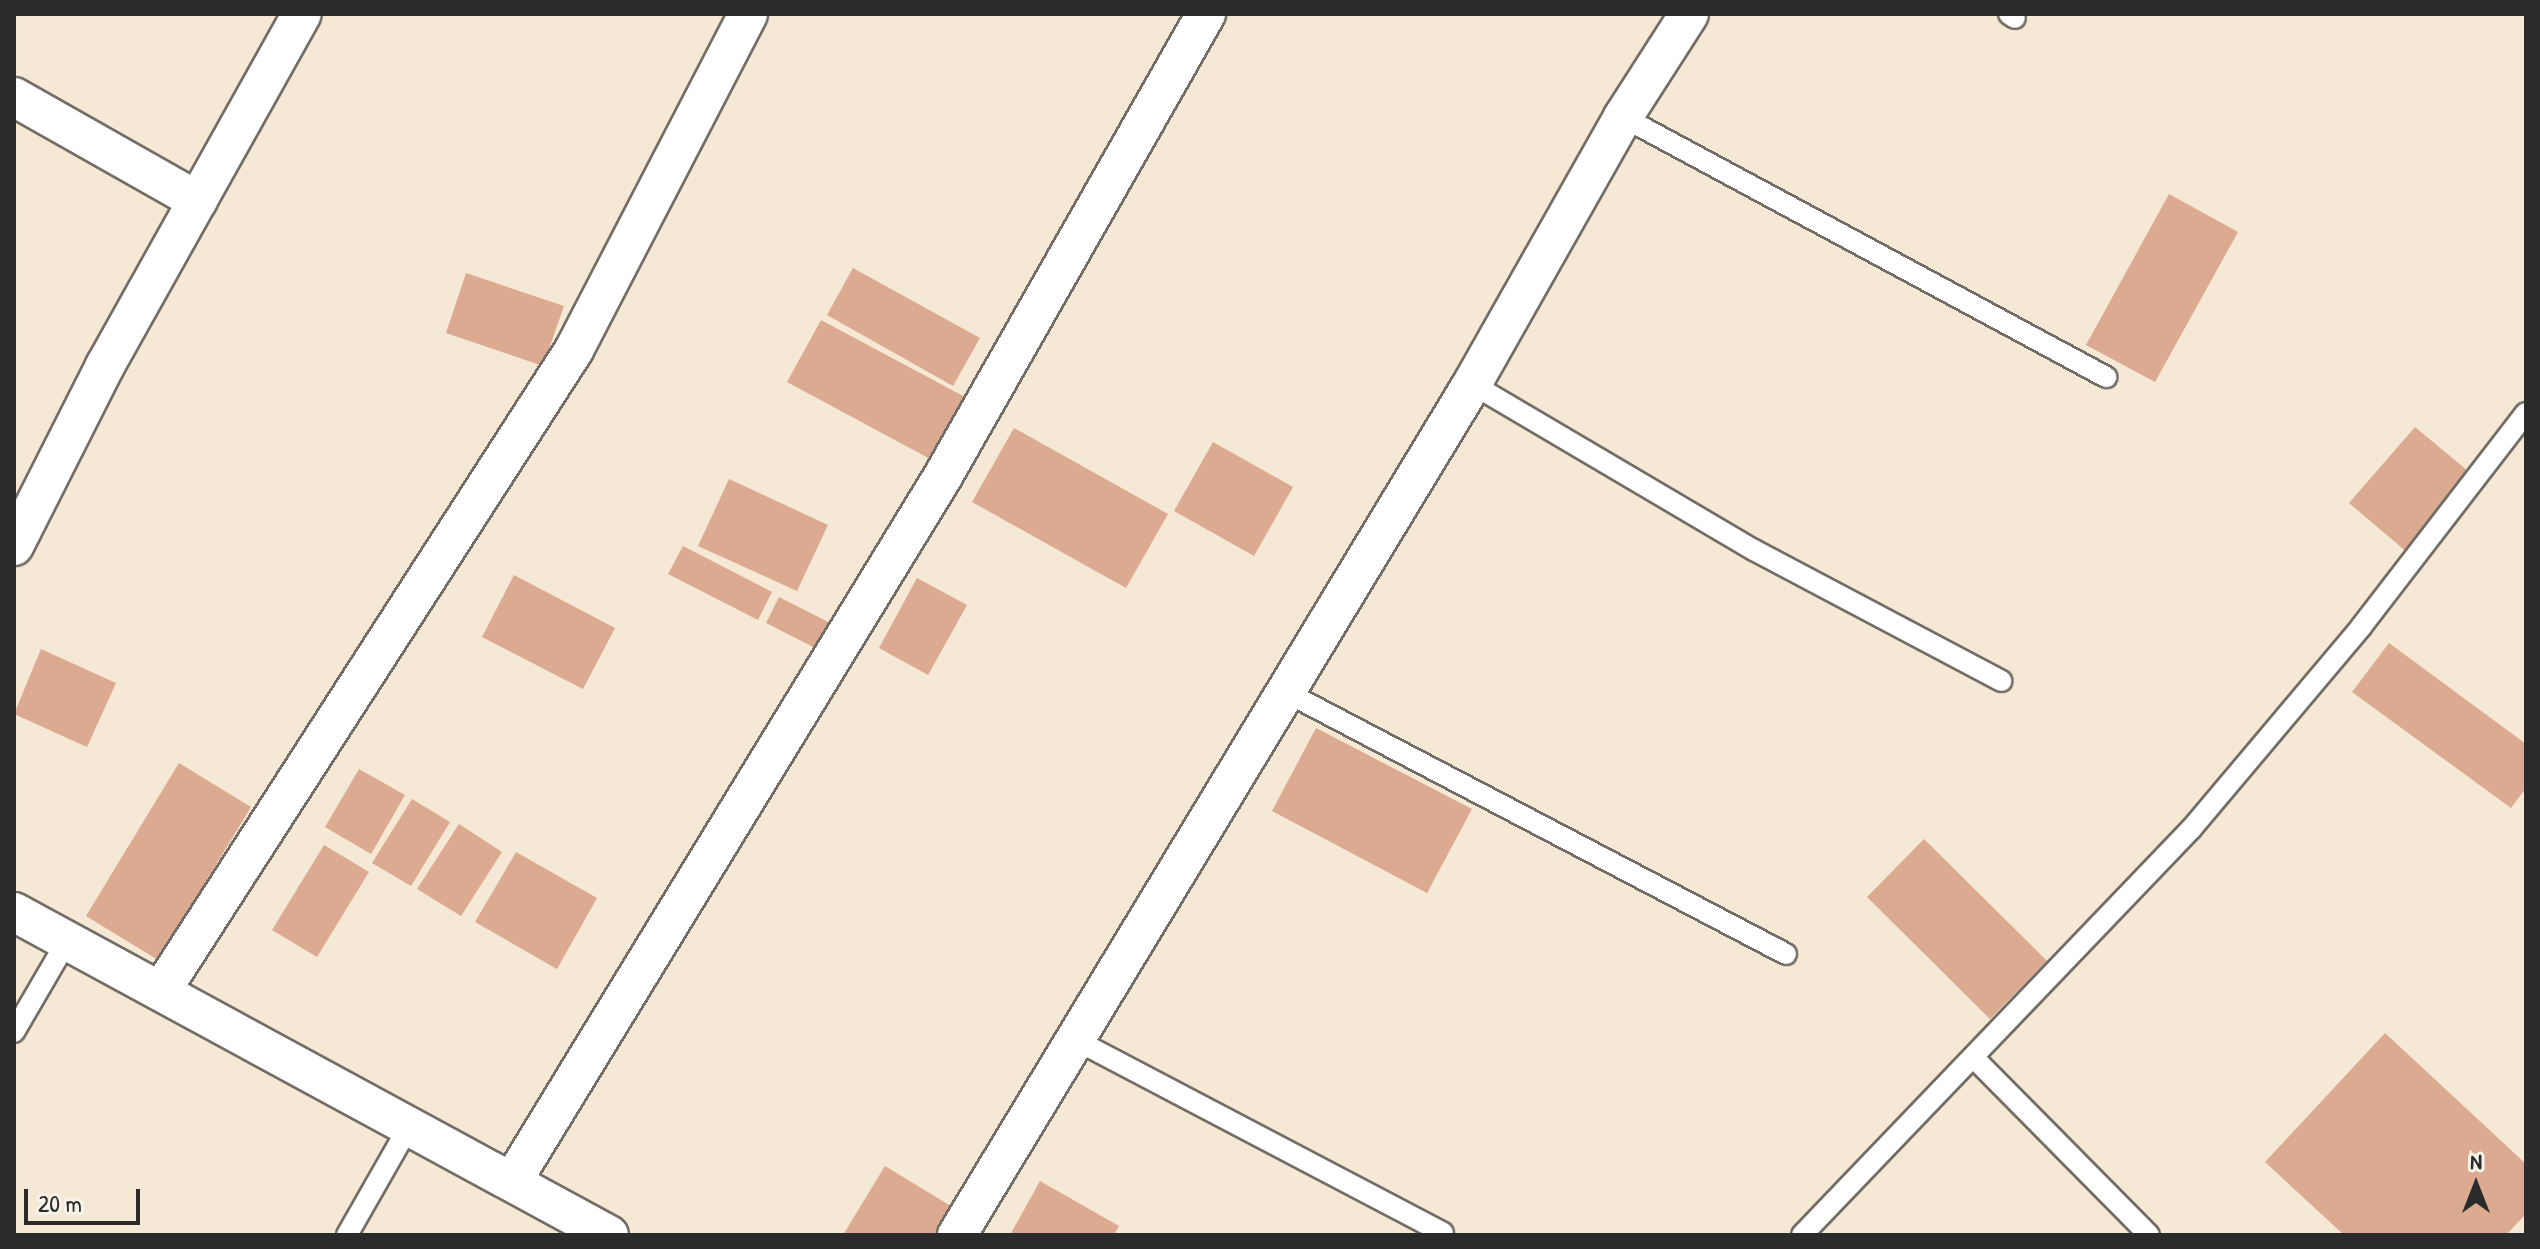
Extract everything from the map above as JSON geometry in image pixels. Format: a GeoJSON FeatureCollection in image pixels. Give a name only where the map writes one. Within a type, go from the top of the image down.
{"type":"FeatureCollection","features":[{"type":"Feature","properties":{"kind":"street"},"geometry":{"type":"LineString","coordinates":[[14,546],[105,366],[302,14]]}},
{"type":"Feature","properties":{"kind":"street"},"geometry":{"type":"LineString","coordinates":[[161,991],[574,350],[748,14]]}},
{"type":"Feature","properties":{"kind":"street"},"geometry":{"type":"LineString","coordinates":[[513,1180],[943,476],[1206,14]]}},
{"type":"Feature","properties":{"kind":"street"},"geometry":{"type":"LineString","coordinates":[[957,1235],[1282,690],[1472,384],[1623,117],[1689,14]]}},
{"type":"Feature","properties":{"kind":"street"},"geometry":{"type":"LineString","coordinates":[[14,97],[198,201]]}},
{"type":"Feature","properties":{"kind":"street"},"geometry":{"type":"LineString","coordinates":[[14,912],[408,1128],[513,1180],[609,1235]]}},
{"type":"Feature","properties":{"kind":"lane"},"geometry":{"type":"LineString","coordinates":[[1623,117],[2106,377]]}},
{"type":"Feature","properties":{"kind":"lane"},"geometry":{"type":"LineString","coordinates":[[1472,384],[1754,550],[2001,681]]}},
{"type":"Feature","properties":{"kind":"lane"},"geometry":{"type":"LineString","coordinates":[[1802,1235],[2192,828],[2361,627],[2526,413]]}},
{"type":"Feature","properties":{"kind":"lane"},"geometry":{"type":"LineString","coordinates":[[1282,690],[1786,954]]}},
{"type":"Feature","properties":{"kind":"lane"},"geometry":{"type":"LineString","coordinates":[[14,1032],[67,941]]}},
{"type":"Feature","properties":{"kind":"lane"},"geometry":{"type":"LineString","coordinates":[[1072,1038],[1443,1233]]}},
{"type":"Feature","properties":{"kind":"lane"},"geometry":{"type":"LineString","coordinates":[[1973,1057],[2149,1235]]}},
{"type":"Feature","properties":{"kind":"lane"},"geometry":{"type":"LineString","coordinates":[[347,1235],[408,1128]]}},
{"type":"Feature","properties":{"kind":"building"},"geometry":{"type":"Polygon","coordinates":[[[2169,194],[2238,232],[2155,382],[2086,345],[2169,194]]]}},
{"type":"Feature","properties":{"kind":"building"},"geometry":{"type":"Polygon","coordinates":[[[853,268],[980,338],[953,386],[827,315],[853,268]]]}},
{"type":"Feature","properties":{"kind":"building"},"geometry":{"type":"Polygon","coordinates":[[[466,273],[564,306],[543,366],[446,333],[466,273]]]}},
{"type":"Feature","properties":{"kind":"building"},"geometry":{"type":"Polygon","coordinates":[[[821,320],[965,397],[932,460],[787,382],[821,320]]]}},
{"type":"Feature","properties":{"kind":"building"},"geometry":{"type":"Polygon","coordinates":[[[2415,427],[2474,476],[2408,553],[2349,503],[2415,427]]]}},
{"type":"Feature","properties":{"kind":"building"},"geometry":{"type":"Polygon","coordinates":[[[1014,428],[1168,514],[1126,588],[972,502],[1014,428]]]}},
{"type":"Feature","properties":{"kind":"building"},"geometry":{"type":"Polygon","coordinates":[[[1213,442],[1293,487],[1254,556],[1174,511],[1213,442]]]}},
{"type":"Feature","properties":{"kind":"building"},"geometry":{"type":"Polygon","coordinates":[[[729,479],[828,525],[797,591],[698,546],[729,479]]]}},
{"type":"Feature","properties":{"kind":"building"},"geometry":{"type":"Polygon","coordinates":[[[683,546],[772,592],[758,620],[668,574],[683,546]]]}},
{"type":"Feature","properties":{"kind":"building"},"geometry":{"type":"Polygon","coordinates":[[[514,575],[615,628],[583,689],[482,637],[514,575]]]}},
{"type":"Feature","properties":{"kind":"building"},"geometry":{"type":"Polygon","coordinates":[[[917,578],[967,605],[928,675],[879,648],[917,578]]]}},
{"type":"Feature","properties":{"kind":"building"},"geometry":{"type":"Polygon","coordinates":[[[779,597],[840,628],[827,654],[766,623],[779,597]]]}},
{"type":"Feature","properties":{"kind":"building"},"geometry":{"type":"Polygon","coordinates":[[[2389,643],[2526,744],[2526,788],[2511,808],[2352,692],[2389,643]]]}},
{"type":"Feature","properties":{"kind":"building"},"geometry":{"type":"Polygon","coordinates":[[[41,649],[116,683],[87,747],[14,714],[41,649]]]}},
{"type":"Feature","properties":{"kind":"building"},"geometry":{"type":"Polygon","coordinates":[[[1316,728],[1472,809],[1427,893],[1272,811],[1316,728]]]}},
{"type":"Feature","properties":{"kind":"building"},"geometry":{"type":"Polygon","coordinates":[[[179,763],[251,807],[158,960],[86,916],[179,763]]]}},
{"type":"Feature","properties":{"kind":"building"},"geometry":{"type":"Polygon","coordinates":[[[359,769],[405,795],[371,854],[325,827],[359,769]]]}},
{"type":"Feature","properties":{"kind":"building"},"geometry":{"type":"Polygon","coordinates":[[[412,799],[450,822],[411,886],[372,863],[412,799]]]}},
{"type":"Feature","properties":{"kind":"building"},"geometry":{"type":"Polygon","coordinates":[[[459,824],[502,852],[461,916],[417,889],[459,824]]]}},
{"type":"Feature","properties":{"kind":"building"},"geometry":{"type":"Polygon","coordinates":[[[1924,839],[2047,961],[1990,1019],[1867,897],[1924,839]]]}},
{"type":"Feature","properties":{"kind":"building"},"geometry":{"type":"Polygon","coordinates":[[[324,845],[369,872],[317,957],[272,930],[324,845]]]}},
{"type":"Feature","properties":{"kind":"building"},"geometry":{"type":"Polygon","coordinates":[[[516,852],[597,898],[557,969],[475,922],[516,852]]]}},
{"type":"Feature","properties":{"kind":"building"},"geometry":{"type":"Polygon","coordinates":[[[2385,1033],[2526,1164],[2526,1214],[2506,1235],[2344,1235],[2265,1162],[2385,1033]]]}},
{"type":"Feature","properties":{"kind":"building"},"geometry":{"type":"Polygon","coordinates":[[[885,1166],[954,1208],[938,1235],[843,1235],[885,1166]]]}},
{"type":"Feature","properties":{"kind":"building"},"geometry":{"type":"Polygon","coordinates":[[[1040,1181],[1119,1226],[1114,1235],[1010,1235],[1040,1181]]]}}]}
